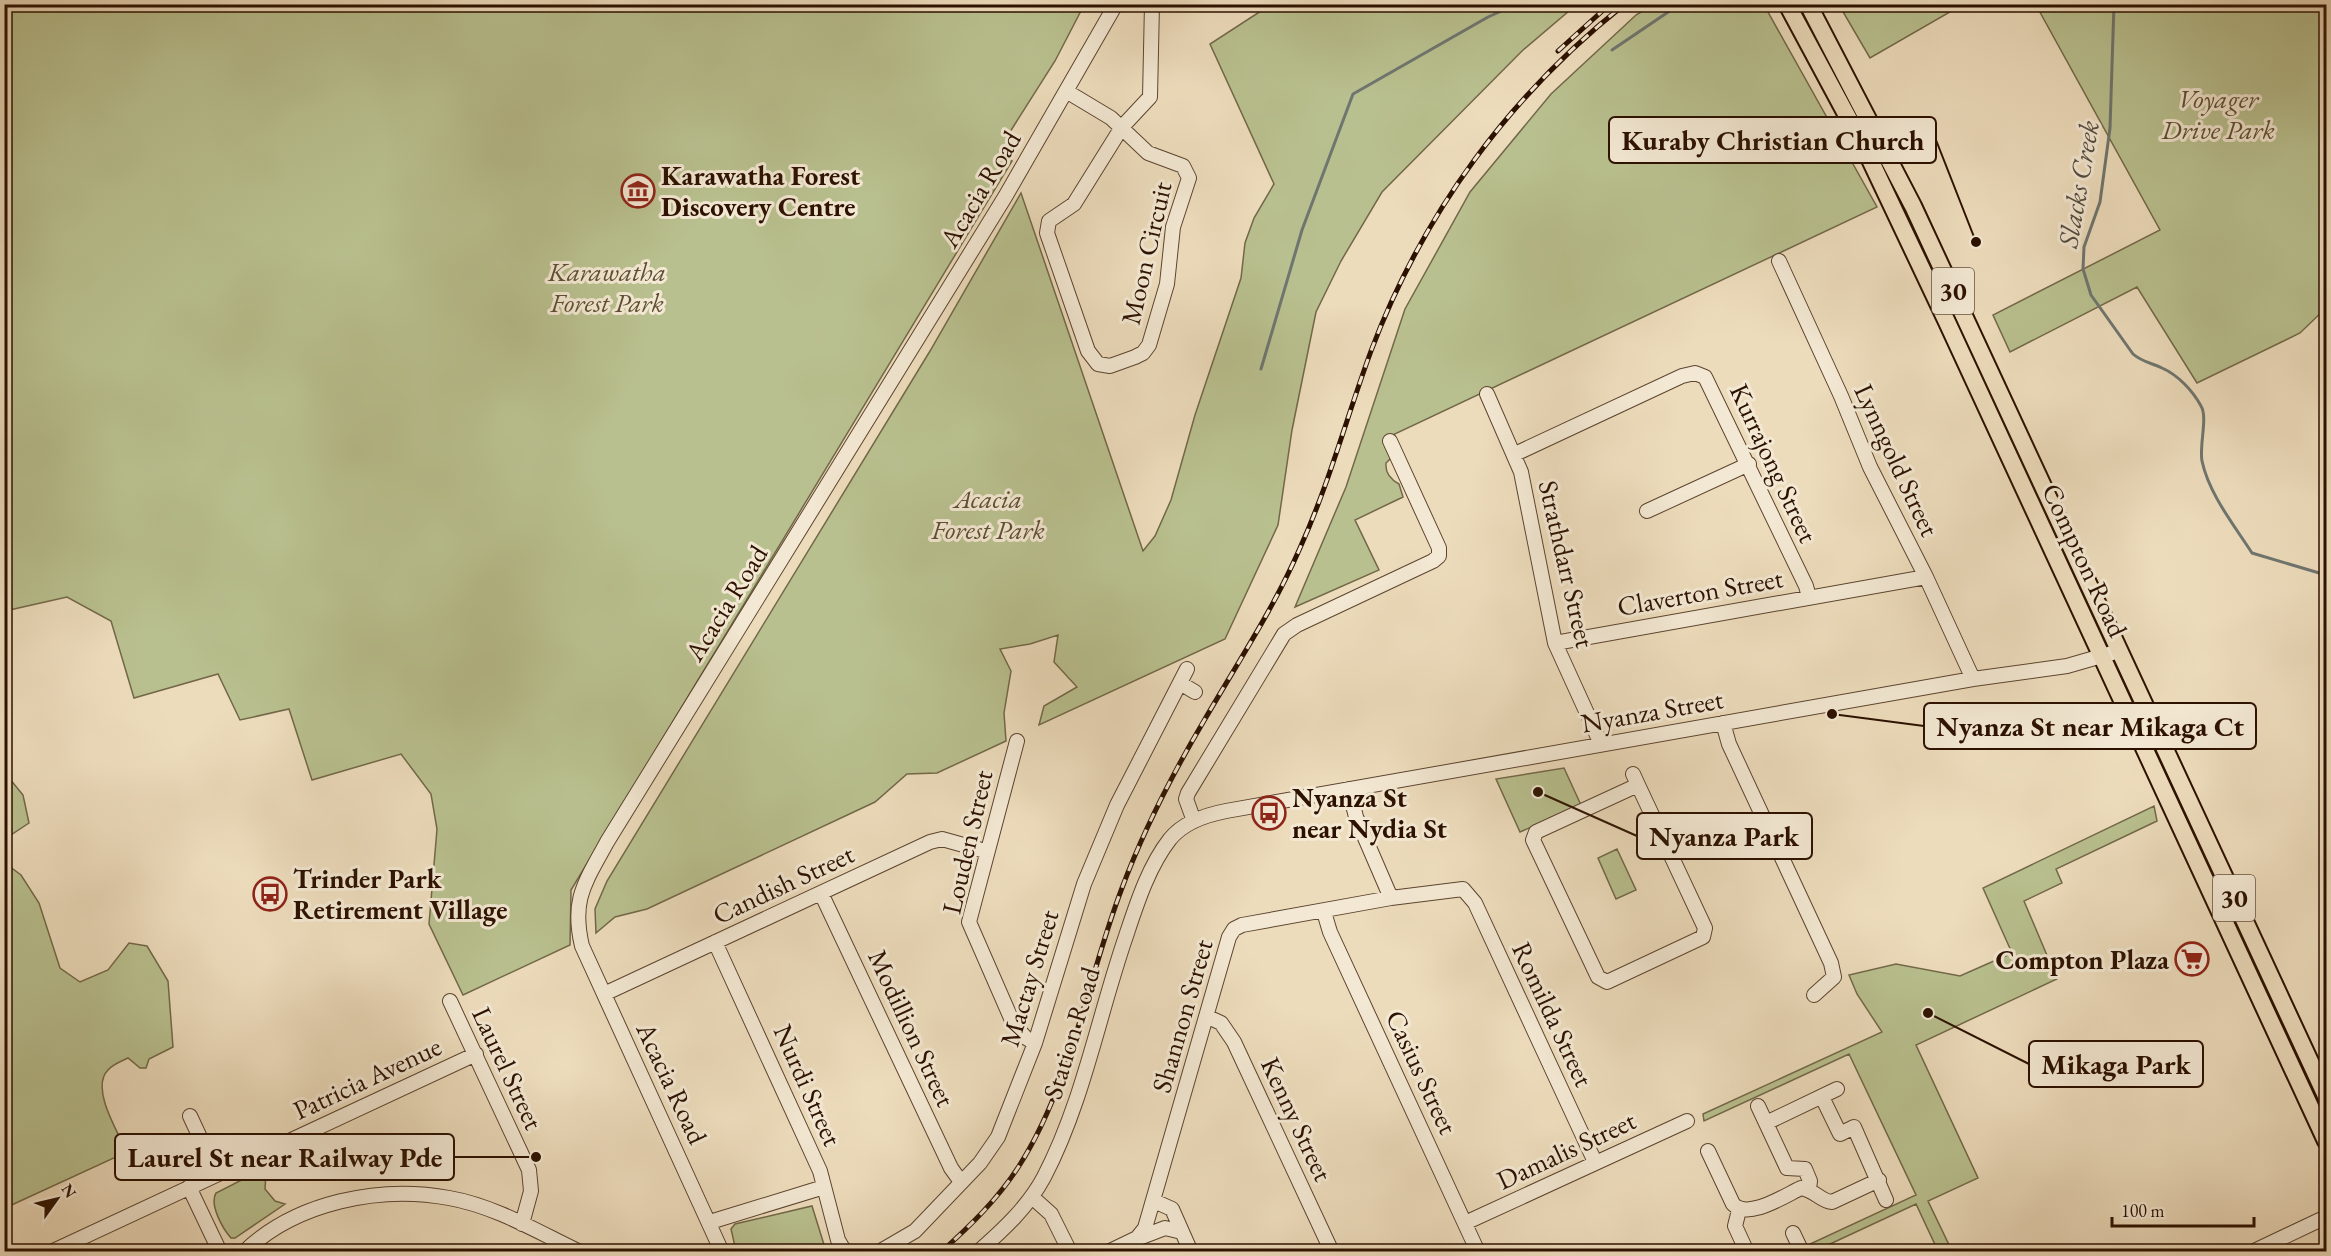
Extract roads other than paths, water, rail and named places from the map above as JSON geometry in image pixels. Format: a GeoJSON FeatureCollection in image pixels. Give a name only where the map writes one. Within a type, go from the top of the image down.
{"type":"FeatureCollection","features":[{"type":"Feature","properties":{"kind":"main road","name":"Compton Road"},"geometry":{"type":"LineString","coordinates":[[1787,4],[1866,151],[1943,312],[2326,1141]]}},
{"type":"Feature","properties":{"kind":"main road","name":"Compton Road"},"geometry":{"type":"LineString","coordinates":[[1808,4],[1913,206],[2326,1096]]}},
{"type":"Feature","properties":{"kind":"main road"},"geometry":{"type":"LineString","coordinates":[[1836,94],[1837,80],[1831,66],[1839,60]]}},
{"type":"Feature","properties":{"kind":"street","name":"Acacia Road"},"geometry":{"type":"LineString","coordinates":[[722,1251],[711,1222],[582,946],[576,923],[584,886],[607,842],[1005,197],[1116,4]]}},
{"type":"Feature","properties":{"kind":"street"},"geometry":{"type":"LineString","coordinates":[[1122,127],[1150,97],[1152,4]]}},
{"type":"Feature","properties":{"kind":"street","name":"Moon Circuit"},"geometry":{"type":"LineString","coordinates":[[1066,91],[1122,127],[1148,153],[1183,166],[1189,178],[1173,227],[1167,284],[1149,345],[1143,353],[1135,357],[1102,366],[1088,351],[1047,233],[1047,225],[1053,217],[1074,204],[1122,127]]}},
{"type":"Feature","properties":{"kind":"street","name":"Lynngold Street"},"geometry":{"type":"LineString","coordinates":[[1779,261],[1833,378],[1870,467],[1926,577],[1973,679]]}},
{"type":"Feature","properties":{"kind":"street","name":"Kurrajong Street"},"geometry":{"type":"LineString","coordinates":[[1515,454],[1682,376],[1695,374],[1706,376],[1806,585],[1809,597]]}},
{"type":"Feature","properties":{"kind":"street","name":"Strathdarr Street"},"geometry":{"type":"LineString","coordinates":[[1486,394],[1515,454],[1521,472],[1554,643],[1601,744]]}},
{"type":"Feature","properties":{"kind":"street"},"geometry":{"type":"LineString","coordinates":[[1194,821],[1186,799],[1188,793],[1284,634],[1297,625],[1433,561],[1439,556],[1439,549],[1390,441]]}},
{"type":"Feature","properties":{"kind":"street"},"geometry":{"type":"LineString","coordinates":[[1647,511],[1749,464]]}},
{"type":"Feature","properties":{"kind":"street","name":"Claverton Street"},"geometry":{"type":"LineString","coordinates":[[1554,643],[1926,577]]}},
{"type":"Feature","properties":{"kind":"street","name":"Nyanza Street"},"geometry":{"type":"LineString","coordinates":[[1194,821],[1226,811],[1601,744],[1973,679],[2067,666],[2103,658],[2119,651]]}},
{"type":"Feature","properties":{"kind":"street","name":"Mactay Street"},"geometry":{"type":"LineString","coordinates":[[879,1251],[915,1231],[980,1163],[998,1137],[1035,1043],[1084,884],[1117,805],[1187,669]]}},
{"type":"Feature","properties":{"kind":"street"},"geometry":{"type":"LineString","coordinates":[[1180,683],[1195,692]]}},
{"type":"Feature","properties":{"kind":"street"},"geometry":{"type":"LineString","coordinates":[[1723,723],[1729,744],[1832,963],[1834,976],[1814,995]]}},
{"type":"Feature","properties":{"kind":"street","name":"Louden Street"},"geometry":{"type":"LineString","coordinates":[[1017,741],[970,912],[971,932],[1014,1025],[1026,1038],[1035,1043]]}},
{"type":"Feature","properties":{"kind":"street"},"geometry":{"type":"LineString","coordinates":[[1636,779],[1706,933],[1607,982],[1598,977],[1533,840],[1536,832],[1636,779]]}},
{"type":"Feature","properties":{"kind":"street"},"geometry":{"type":"LineString","coordinates":[[1349,789],[1356,817],[1391,898]]}},
{"type":"Feature","properties":{"kind":"street","name":"Station Road"},"geometry":{"type":"LineString","coordinates":[[978,1251],[1032,1197],[1069,1121],[1123,946],[1149,877],[1172,837],[1194,821]]}},
{"type":"Feature","properties":{"kind":"street"},"geometry":{"type":"LineString","coordinates":[[1730,837],[1764,821]]}},
{"type":"Feature","properties":{"kind":"street","name":"Candish Street"},"geometry":{"type":"LineString","coordinates":[[604,994],[930,842],[942,839],[986,851]]}},
{"type":"Feature","properties":{"kind":"street","name":"Shannon Street"},"geometry":{"type":"LineString","coordinates":[[1134,1239],[1146,1228],[1229,937],[1234,929],[1242,925],[1324,912],[1391,898],[1463,889]]}},
{"type":"Feature","properties":{"kind":"street","name":"Romilda Street"},"geometry":{"type":"LineString","coordinates":[[1463,889],[1475,903],[1595,1162]]}},
{"type":"Feature","properties":{"kind":"street","name":"Modillion Street"},"geometry":{"type":"LineString","coordinates":[[821,893],[951,1168],[961,1182]]}},
{"type":"Feature","properties":{"kind":"street","name":"Casius Street"},"geometry":{"type":"LineString","coordinates":[[1324,912],[1330,932],[1478,1251]]}},
{"type":"Feature","properties":{"kind":"street","name":"Nurdi Street"},"geometry":{"type":"LineString","coordinates":[[715,942],[820,1171],[838,1240],[845,1251]]}},
{"type":"Feature","properties":{"kind":"street","name":"Laurel Street"},"geometry":{"type":"LineString","coordinates":[[450,1001],[529,1170],[531,1191],[522,1224]]}},
{"type":"Feature","properties":{"kind":"street","name":"Kenny Street"},"geometry":{"type":"LineString","coordinates":[[1208,1017],[1221,1023],[1234,1042],[1332,1251]]}},
{"type":"Feature","properties":{"kind":"street","name":"Patricia Avenue"},"geometry":{"type":"LineString","coordinates":[[51,1251],[476,1054]]}},
{"type":"Feature","properties":{"kind":"street"},"geometry":{"type":"LineString","coordinates":[[1766,1123],[1837,1089]]}},
{"type":"Feature","properties":{"kind":"street"},"geometry":{"type":"LineString","coordinates":[[1822,1097],[1840,1134],[1854,1127],[1886,1200]]}},
{"type":"Feature","properties":{"kind":"street"},"geometry":{"type":"LineString","coordinates":[[1758,1106],[1787,1168],[1805,1169],[1810,1181],[1809,1189]]}},
{"type":"Feature","properties":{"kind":"street"},"geometry":{"type":"LineString","coordinates":[[190,1116],[217,1174]]}},
{"type":"Feature","properties":{"kind":"street","name":"Damalis Street"},"geometry":{"type":"LineString","coordinates":[[1466,1224],[1687,1121]]}},
{"type":"Feature","properties":{"kind":"street"},"geometry":{"type":"LineString","coordinates":[[1708,1151],[1733,1204],[1739,1210],[1745,1211],[1801,1188],[1809,1189],[1825,1201],[1832,1202],[1879,1180]]}},
{"type":"Feature","properties":{"kind":"street"},"geometry":{"type":"LineString","coordinates":[[1161,1176],[1163,1190],[1191,1251]]}},
{"type":"Feature","properties":{"kind":"street"},"geometry":{"type":"LineString","coordinates":[[189,1187],[220,1251]]}},
{"type":"Feature","properties":{"kind":"street"},"geometry":{"type":"LineString","coordinates":[[711,1222],[824,1187]]}},
{"type":"Feature","properties":{"kind":"street"},"geometry":{"type":"LineString","coordinates":[[244,1251],[303,1213],[351,1200],[397,1194],[450,1198],[484,1208],[580,1251]]}},
{"type":"Feature","properties":{"kind":"street"},"geometry":{"type":"LineString","coordinates":[[1032,1197],[1051,1214],[1070,1251]]}},
{"type":"Feature","properties":{"kind":"street"},"geometry":{"type":"LineString","coordinates":[[1153,1205],[1173,1211]]}},
{"type":"Feature","properties":{"kind":"street"},"geometry":{"type":"LineString","coordinates":[[1153,1205],[1169,1216],[1182,1231]]}},
{"type":"Feature","properties":{"kind":"street"},"geometry":{"type":"LineString","coordinates":[[1739,1210],[1735,1226],[1747,1251]]}},
{"type":"Feature","properties":{"kind":"street"},"geometry":{"type":"LineString","coordinates":[[2252,1251],[2326,1217]]}},
{"type":"Feature","properties":{"kind":"street"},"geometry":{"type":"LineString","coordinates":[[1108,1251],[1163,1228],[1182,1231]]}},
{"type":"Feature","properties":{"kind":"street"},"geometry":{"type":"LineString","coordinates":[[1793,1233],[1802,1251]]}},
{"type":"Feature","properties":{"kind":"waterway"},"geometry":{"type":"LineString","coordinates":[[1261,369],[1302,230],[1353,94],[1488,17],[1517,4]]}},
{"type":"Feature","properties":{"kind":"waterway"},"geometry":{"type":"LineString","coordinates":[[1612,50],[1680,4]]}},
{"type":"Feature","properties":{"kind":"waterway","name":"Slacks Creek"},"geometry":{"type":"LineString","coordinates":[[2114,4],[2110,128],[2100,202],[2084,247],[2083,269],[2091,295],[2133,354],[2174,375],[2198,400],[2204,417],[2201,455],[2205,473],[2223,509],[2252,553],[2326,575]]}},
{"type":"Feature","properties":{"kind":"railway"},"geometry":{"type":"LineString","coordinates":[[1558,51],[1610,4]]}},
{"type":"Feature","properties":{"kind":"railway"},"geometry":{"type":"LineString","coordinates":[[941,1252],[1002,1190],[1037,1134],[1066,1066],[1110,923],[1140,844],[1182,760],[1290,570],[1320,499],[1371,351],[1416,251],[1474,160],[1508,117],[1583,39],[1625,4]]}},
{"type":"Feature","properties":{"kind":"place","name":"Karawatha Forest Discovery Centre"},"geometry":{"type":"Point","coordinates":[638,191]}},
{"type":"Feature","properties":{"kind":"place","name":"Kuraby Christian Church"},"geometry":{"type":"Point","coordinates":[1976,242]}},
{"type":"Feature","properties":{"kind":"place","name":"Nyanza St near Mikaga Ct"},"geometry":{"type":"Point","coordinates":[1832,714]}},
{"type":"Feature","properties":{"kind":"place","name":"Nyanza Park"},"geometry":{"type":"Point","coordinates":[1538,792]}},
{"type":"Feature","properties":{"kind":"place","name":"Nyanza St near Nydia St"},"geometry":{"type":"Point","coordinates":[1269,813]}},
{"type":"Feature","properties":{"kind":"place","name":"Trinder Park Retirement Village"},"geometry":{"type":"Point","coordinates":[270,894]}},
{"type":"Feature","properties":{"kind":"place","name":"Compton Plaza"},"geometry":{"type":"Point","coordinates":[2192,959]}},
{"type":"Feature","properties":{"kind":"place","name":"Mikaga Park"},"geometry":{"type":"Point","coordinates":[1928,1013]}},
{"type":"Feature","properties":{"kind":"place","name":"Laurel St near Railway Pde"},"geometry":{"type":"Point","coordinates":[536,1157]}},
{"type":"Feature","properties":{"kind":"park label","name":"Voyager Drive Park"},"geometry":{"type":"Point","coordinates":[2218,114]}},
{"type":"Feature","properties":{"kind":"park label","name":"Karawatha Forest Park"},"geometry":{"type":"Point","coordinates":[607,286]}},
{"type":"Feature","properties":{"kind":"park label","name":"Acacia Forest Park"},"geometry":{"type":"Point","coordinates":[988,514]}}]}
